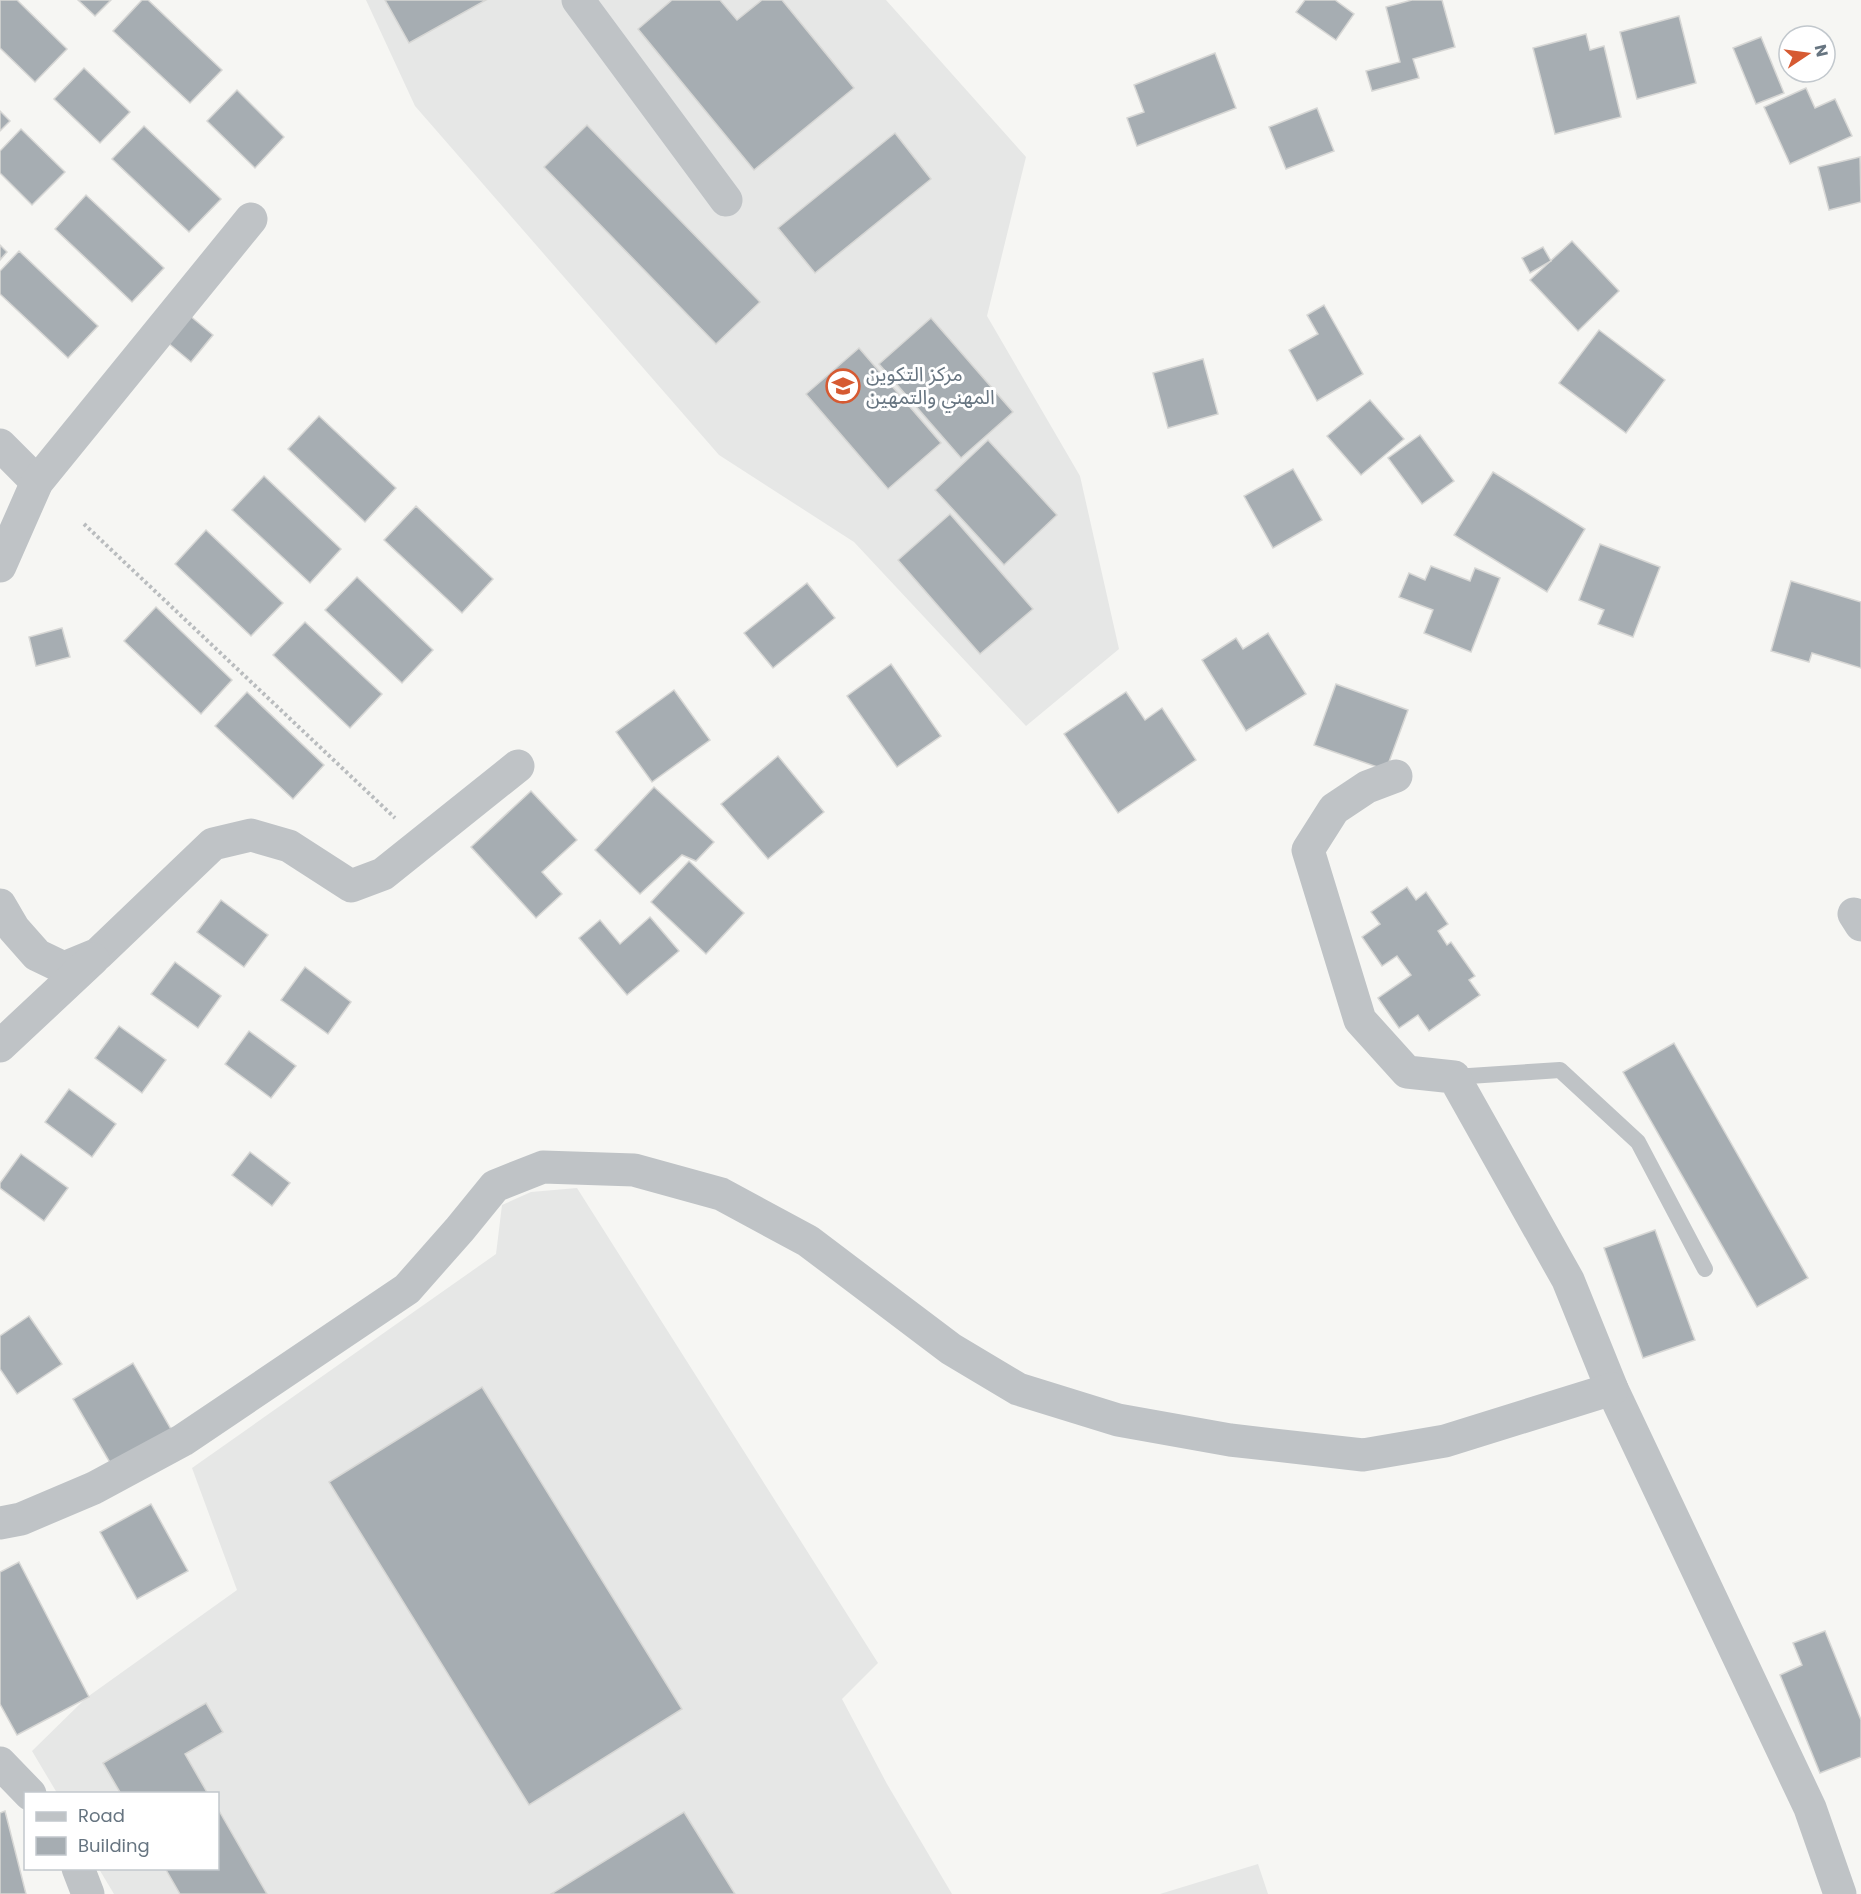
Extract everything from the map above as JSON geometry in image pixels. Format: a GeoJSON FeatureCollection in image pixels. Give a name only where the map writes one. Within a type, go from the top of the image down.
{"type":"FeatureCollection","features":[{"type":"Feature","properties":{"kind":"street"},"geometry":{"type":"LineString","coordinates":[[578,0],[726,200]]}},
{"type":"Feature","properties":{"kind":"street"},"geometry":{"type":"LineString","coordinates":[[0,566],[37,482],[250,219]]}},
{"type":"Feature","properties":{"kind":"street"},"geometry":{"type":"LineString","coordinates":[[0,445],[37,482]]}},
{"type":"Feature","properties":{"kind":"street"},"geometry":{"type":"LineString","coordinates":[[0,1046],[213,844],[251,835],[261,837],[289,846],[351,886],[383,874],[518,766]]}},
{"type":"Feature","properties":{"kind":"street"},"geometry":{"type":"LineString","coordinates":[[1396,776],[1367,787],[1334,809],[1308,850],[1360,1020],[1407,1072],[1454,1077],[1568,1280],[1612,1389],[1810,1808],[1840,1894]]}},
{"type":"Feature","properties":{"kind":"street"},"geometry":{"type":"LineString","coordinates":[[0,905],[14,929],[37,955],[64,968],[98,954]]}},
{"type":"Feature","properties":{"kind":"street"},"geometry":{"type":"LineString","coordinates":[[0,1523],[21,1518],[94,1488],[183,1440],[407,1289],[495,1186],[543,1167],[634,1170],[721,1194],[808,1241],[951,1349],[1018,1389],[1118,1420],[1230,1440],[1363,1455],[1445,1441],[1612,1389]]}},
{"type":"Feature","properties":{"kind":"street"},"geometry":{"type":"LineString","coordinates":[[0,1763],[28,1792]]}},
{"type":"Feature","properties":{"kind":"street"},"geometry":{"type":"LineString","coordinates":[[78,1870],[88,1894]]}},
{"type":"Feature","properties":{"kind":"lane"},"geometry":{"type":"LineString","coordinates":[[1454,1077],[1560,1070],[1638,1142],[1705,1269]]}},
{"type":"Feature","properties":{"kind":"path"},"geometry":{"type":"LineString","coordinates":[[84,524],[397,820],[408,854]]}},
{"type":"Feature","properties":{"kind":"shaded area","name":"مركز التكوين المهني والتمهين"},"geometry":{"type":"Polygon","coordinates":[[[366,0],[886,0],[1026,157],[987,316],[1080,476],[1119,649],[1026,726],[854,542],[719,455],[415,106],[366,0]]]}},
{"type":"Feature","properties":{"kind":"shaded area"},"geometry":{"type":"Polygon","coordinates":[[[577,1188],[878,1663],[842,1699],[887,1784],[952,1894],[114,1894],[100,1870],[219,1870],[219,1792],[56,1792],[32,1751],[86,1698],[237,1590],[192,1468],[496,1254],[502,1205],[531,1192],[577,1188]]]}},
{"type":"Feature","properties":{"kind":"shaded area"},"geometry":{"type":"Polygon","coordinates":[[[1258,1864],[1268,1894],[1160,1894],[1258,1864]]]}},
{"type":"Feature","properties":{"kind":"building"},"geometry":{"type":"Polygon","coordinates":[[[0,0],[17,0],[67,49],[35,82],[0,48],[0,0]]]}},
{"type":"Feature","properties":{"kind":"building"},"geometry":{"type":"Polygon","coordinates":[[[78,0],[111,0],[95,16],[78,0]]]}},
{"type":"Feature","properties":{"kind":"building"},"geometry":{"type":"Polygon","coordinates":[[[142,0],[148,0],[222,70],[190,103],[113,31],[142,0]]]}},
{"type":"Feature","properties":{"kind":"building"},"geometry":{"type":"Polygon","coordinates":[[[385,0],[486,0],[409,43],[385,0]]]}},
{"type":"Feature","properties":{"kind":"building"},"geometry":{"type":"Polygon","coordinates":[[[672,0],[720,0],[737,20],[762,0],[782,0],[854,88],[754,170],[638,29],[672,0]]]}},
{"type":"Feature","properties":{"kind":"building"},"geometry":{"type":"Polygon","coordinates":[[[1305,0],[1335,0],[1354,14],[1336,40],[1296,12],[1305,0]]]}},
{"type":"Feature","properties":{"kind":"building"},"geometry":{"type":"Polygon","coordinates":[[[1412,0],[1442,0],[1455,47],[1413,59],[1419,78],[1372,91],[1366,71],[1400,62],[1386,7],[1412,0]]]}},
{"type":"Feature","properties":{"kind":"building"},"geometry":{"type":"Polygon","coordinates":[[[1679,16],[1696,83],[1637,99],[1620,32],[1679,16]]]}},
{"type":"Feature","properties":{"kind":"building"},"geometry":{"type":"Polygon","coordinates":[[[1586,34],[1590,50],[1604,46],[1621,117],[1555,134],[1533,48],[1586,34]]]}},
{"type":"Feature","properties":{"kind":"building"},"geometry":{"type":"Polygon","coordinates":[[[1761,37],[1777,76],[1777,84],[1780,84],[1784,93],[1756,104],[1733,48],[1761,37]]]}},
{"type":"Feature","properties":{"kind":"building"},"geometry":{"type":"Polygon","coordinates":[[[1215,53],[1236,108],[1137,146],[1127,118],[1144,112],[1134,85],[1215,53]]]}},
{"type":"Feature","properties":{"kind":"building"},"geometry":{"type":"Polygon","coordinates":[[[84,68],[130,112],[100,143],[54,99],[84,68]]]}},
{"type":"Feature","properties":{"kind":"building"},"geometry":{"type":"Polygon","coordinates":[[[1806,88],[1815,108],[1835,99],[1852,136],[1790,164],[1764,107],[1806,88]]]}},
{"type":"Feature","properties":{"kind":"building"},"geometry":{"type":"Polygon","coordinates":[[[237,90],[284,137],[255,168],[207,121],[237,90]]]}},
{"type":"Feature","properties":{"kind":"building"},"geometry":{"type":"Polygon","coordinates":[[[1317,108],[1334,151],[1286,169],[1269,127],[1317,108]]]}},
{"type":"Feature","properties":{"kind":"building"},"geometry":{"type":"Polygon","coordinates":[[[0,111],[10,121],[0,131],[0,111]]]}},
{"type":"Feature","properties":{"kind":"building"},"geometry":{"type":"Polygon","coordinates":[[[587,125],[760,302],[716,344],[544,167],[587,125]]]}},
{"type":"Feature","properties":{"kind":"building"},"geometry":{"type":"Polygon","coordinates":[[[144,126],[221,199],[189,232],[112,159],[144,126]]]}},
{"type":"Feature","properties":{"kind":"building"},"geometry":{"type":"Polygon","coordinates":[[[21,129],[65,172],[32,205],[0,173],[0,151],[21,129]]]}},
{"type":"Feature","properties":{"kind":"building"},"geometry":{"type":"Polygon","coordinates":[[[895,133],[931,179],[815,273],[778,228],[895,133]]]}},
{"type":"Feature","properties":{"kind":"building"},"geometry":{"type":"Polygon","coordinates":[[[1860,157],[1861,202],[1829,210],[1818,167],[1860,157]]]}},
{"type":"Feature","properties":{"kind":"building"},"geometry":{"type":"Polygon","coordinates":[[[86,195],[164,268],[132,302],[55,229],[86,195]]]}},
{"type":"Feature","properties":{"kind":"building"},"geometry":{"type":"Polygon","coordinates":[[[1572,241],[1619,291],[1578,331],[1530,280],[1572,241]]]}},
{"type":"Feature","properties":{"kind":"building"},"geometry":{"type":"Polygon","coordinates":[[[0,245],[7,252],[0,260],[0,245]]]}},
{"type":"Feature","properties":{"kind":"building"},"geometry":{"type":"Polygon","coordinates":[[[1543,247],[1551,261],[1530,273],[1522,258],[1543,247]]]}},
{"type":"Feature","properties":{"kind":"building"},"geometry":{"type":"Polygon","coordinates":[[[19,251],[98,326],[68,358],[0,294],[0,271],[19,251]]]}},
{"type":"Feature","properties":{"kind":"building"},"geometry":{"type":"Polygon","coordinates":[[[1324,305],[1363,374],[1317,401],[1289,350],[1318,334],[1307,315],[1324,305]]]}},
{"type":"Feature","properties":{"kind":"building"},"geometry":{"type":"Polygon","coordinates":[[[189,315],[213,335],[191,362],[167,342],[189,315]]]}},
{"type":"Feature","properties":{"kind":"building"},"geometry":{"type":"Polygon","coordinates":[[[931,318],[1013,412],[961,458],[879,364],[931,318]]]}},
{"type":"Feature","properties":{"kind":"building"},"geometry":{"type":"Polygon","coordinates":[[[1599,330],[1665,380],[1626,433],[1559,383],[1599,330]]]}},
{"type":"Feature","properties":{"kind":"building"},"geometry":{"type":"Polygon","coordinates":[[[859,348],[941,443],[888,489],[806,394],[859,348]]]}},
{"type":"Feature","properties":{"kind":"building"},"geometry":{"type":"Polygon","coordinates":[[[1203,359],[1218,414],[1168,428],[1153,373],[1203,359]]]}},
{"type":"Feature","properties":{"kind":"building"},"geometry":{"type":"Polygon","coordinates":[[[1370,400],[1404,439],[1361,475],[1327,436],[1370,400]]]}},
{"type":"Feature","properties":{"kind":"building"},"geometry":{"type":"Polygon","coordinates":[[[319,416],[396,488],[365,522],[288,449],[319,416]]]}},
{"type":"Feature","properties":{"kind":"building"},"geometry":{"type":"Polygon","coordinates":[[[1420,435],[1454,481],[1422,504],[1388,458],[1420,435]]]}},
{"type":"Feature","properties":{"kind":"building"},"geometry":{"type":"Polygon","coordinates":[[[988,440],[1057,515],[1004,565],[935,490],[988,440]]]}},
{"type":"Feature","properties":{"kind":"building"},"geometry":{"type":"Polygon","coordinates":[[[1293,469],[1322,520],[1273,548],[1244,496],[1293,469]]]}},
{"type":"Feature","properties":{"kind":"building"},"geometry":{"type":"Polygon","coordinates":[[[1493,472],[1585,529],[1547,592],[1454,535],[1493,472]]]}},
{"type":"Feature","properties":{"kind":"building"},"geometry":{"type":"Polygon","coordinates":[[[264,476],[341,549],[310,583],[232,510],[264,476]]]}},
{"type":"Feature","properties":{"kind":"building"},"geometry":{"type":"Polygon","coordinates":[[[416,506],[493,579],[462,613],[384,540],[416,506]]]}},
{"type":"Feature","properties":{"kind":"building"},"geometry":{"type":"Polygon","coordinates":[[[950,514],[1033,609],[980,654],[898,560],[950,514]]]}},
{"type":"Feature","properties":{"kind":"building"},"geometry":{"type":"Polygon","coordinates":[[[206,530],[283,603],[251,636],[175,564],[206,530]]]}},
{"type":"Feature","properties":{"kind":"building"},"geometry":{"type":"Polygon","coordinates":[[[1600,544],[1660,567],[1633,637],[1598,624],[1604,610],[1579,600],[1600,544]]]}},
{"type":"Feature","properties":{"kind":"building"},"geometry":{"type":"Polygon","coordinates":[[[1431,566],[1470,581],[1475,568],[1500,578],[1471,652],[1424,633],[1433,610],[1399,597],[1409,573],[1425,580],[1431,566]]]}},
{"type":"Feature","properties":{"kind":"building"},"geometry":{"type":"Polygon","coordinates":[[[357,577],[433,650],[402,683],[325,610],[357,577]]]}},
{"type":"Feature","properties":{"kind":"building"},"geometry":{"type":"Polygon","coordinates":[[[1791,581],[1861,602],[1861,668],[1812,653],[1809,662],[1771,651],[1791,581]]]}},
{"type":"Feature","properties":{"kind":"building"},"geometry":{"type":"Polygon","coordinates":[[[807,583],[835,618],[773,668],[744,633],[807,583]]]}},
{"type":"Feature","properties":{"kind":"building"},"geometry":{"type":"Polygon","coordinates":[[[156,607],[232,680],[201,714],[124,641],[156,607]]]}},
{"type":"Feature","properties":{"kind":"building"},"geometry":{"type":"Polygon","coordinates":[[[305,622],[382,694],[350,728],[273,655],[305,622]]]}},
{"type":"Feature","properties":{"kind":"building"},"geometry":{"type":"Polygon","coordinates":[[[62,628],[70,657],[36,666],[29,637],[62,628]]]}},
{"type":"Feature","properties":{"kind":"building"},"geometry":{"type":"Polygon","coordinates":[[[1268,633],[1306,694],[1246,731],[1202,660],[1236,638],[1243,649],[1268,633]]]}},
{"type":"Feature","properties":{"kind":"building"},"geometry":{"type":"Polygon","coordinates":[[[891,664],[941,736],[897,767],[847,696],[891,664]]]}},
{"type":"Feature","properties":{"kind":"building"},"geometry":{"type":"Polygon","coordinates":[[[1336,684],[1408,710],[1386,770],[1314,745],[1336,684]]]}},
{"type":"Feature","properties":{"kind":"building"},"geometry":{"type":"Polygon","coordinates":[[[674,690],[710,740],[652,782],[616,732],[674,690]]]}},
{"type":"Feature","properties":{"kind":"building"},"geometry":{"type":"Polygon","coordinates":[[[247,692],[324,765],[293,799],[215,726],[247,692]]]}},
{"type":"Feature","properties":{"kind":"building"},"geometry":{"type":"Polygon","coordinates":[[[1126,692],[1145,720],[1162,708],[1196,760],[1118,813],[1064,734],[1126,692]]]}},
{"type":"Feature","properties":{"kind":"building"},"geometry":{"type":"Polygon","coordinates":[[[778,756],[824,812],[768,859],[721,804],[778,756]]]}},
{"type":"Feature","properties":{"kind":"building"},"geometry":{"type":"Polygon","coordinates":[[[654,787],[714,842],[696,861],[682,855],[640,894],[595,850],[654,787]]]}},
{"type":"Feature","properties":{"kind":"building"},"geometry":{"type":"Polygon","coordinates":[[[531,791],[577,840],[542,872],[562,894],[536,918],[471,847],[531,791]]]}},
{"type":"Feature","properties":{"kind":"building"},"geometry":{"type":"Polygon","coordinates":[[[689,861],[744,913],[706,954],[651,902],[689,861]]]}},
{"type":"Feature","properties":{"kind":"building"},"geometry":{"type":"Polygon","coordinates":[[[1407,887],[1416,900],[1426,892],[1448,924],[1438,931],[1447,945],[1451,942],[1475,976],[1469,980],[1480,995],[1429,1031],[1418,1015],[1399,1028],[1378,998],[1411,975],[1397,956],[1382,966],[1362,937],[1380,924],[1371,912],[1407,887]]]}},
{"type":"Feature","properties":{"kind":"building"},"geometry":{"type":"Polygon","coordinates":[[[221,900],[268,935],[244,967],[197,932],[221,900]]]}},
{"type":"Feature","properties":{"kind":"building"},"geometry":{"type":"Polygon","coordinates":[[[650,917],[679,951],[627,995],[579,938],[600,920],[620,944],[650,917]]]}},
{"type":"Feature","properties":{"kind":"building"},"geometry":{"type":"Polygon","coordinates":[[[175,962],[221,996],[198,1028],[151,994],[175,962]]]}},
{"type":"Feature","properties":{"kind":"building"},"geometry":{"type":"Polygon","coordinates":[[[305,967],[351,1002],[328,1034],[281,1000],[305,967]]]}},
{"type":"Feature","properties":{"kind":"building"},"geometry":{"type":"Polygon","coordinates":[[[119,1026],[166,1060],[142,1093],[95,1058],[119,1026]]]}},
{"type":"Feature","properties":{"kind":"building"},"geometry":{"type":"Polygon","coordinates":[[[249,1031],[296,1066],[271,1098],[225,1064],[249,1031]]]}},
{"type":"Feature","properties":{"kind":"building"},"geometry":{"type":"Polygon","coordinates":[[[1674,1043],[1808,1278],[1757,1307],[1623,1072],[1674,1043]]]}},
{"type":"Feature","properties":{"kind":"building"},"geometry":{"type":"Polygon","coordinates":[[[69,1089],[116,1124],[92,1157],[45,1122],[69,1089]]]}},
{"type":"Feature","properties":{"kind":"building"},"geometry":{"type":"Polygon","coordinates":[[[250,1152],[290,1183],[272,1206],[232,1175],[250,1152]]]}},
{"type":"Feature","properties":{"kind":"building"},"geometry":{"type":"Polygon","coordinates":[[[21,1154],[68,1188],[44,1221],[0,1188],[0,1183],[21,1154]]]}},
{"type":"Feature","properties":{"kind":"building"},"geometry":{"type":"Polygon","coordinates":[[[1655,1230],[1695,1340],[1643,1358],[1604,1248],[1655,1230]]]}},
{"type":"Feature","properties":{"kind":"building"},"geometry":{"type":"Polygon","coordinates":[[[29,1316],[62,1364],[17,1394],[0,1369],[0,1336],[29,1316]]]}},
{"type":"Feature","properties":{"kind":"building"},"geometry":{"type":"Polygon","coordinates":[[[133,1363],[172,1431],[112,1466],[73,1399],[133,1363]]]}},
{"type":"Feature","properties":{"kind":"building"},"geometry":{"type":"Polygon","coordinates":[[[482,1387],[682,1709],[529,1805],[329,1482],[482,1387]]]}},
{"type":"Feature","properties":{"kind":"building"},"geometry":{"type":"Polygon","coordinates":[[[151,1504],[188,1571],[137,1599],[100,1532],[151,1504]]]}},
{"type":"Feature","properties":{"kind":"building"},"geometry":{"type":"Polygon","coordinates":[[[19,1562],[89,1697],[17,1735],[0,1704],[0,1572],[19,1562]]]}},
{"type":"Feature","properties":{"kind":"building"},"geometry":{"type":"Polygon","coordinates":[[[1825,1631],[1861,1720],[1861,1757],[1820,1773],[1780,1675],[1802,1665],[1793,1643],[1825,1631]]]}},
{"type":"Feature","properties":{"kind":"building"},"geometry":{"type":"Polygon","coordinates":[[[206,1703],[223,1732],[185,1754],[207,1792],[120,1792],[103,1763],[206,1703]]]}},
{"type":"Feature","properties":{"kind":"building"},"geometry":{"type":"Polygon","coordinates":[[[5,1811],[26,1894],[0,1894],[0,1813],[5,1811]]]}},
{"type":"Feature","properties":{"kind":"building"},"geometry":{"type":"Polygon","coordinates":[[[219,1811],[267,1894],[180,1894],[166,1870],[219,1870],[219,1811]]]}},
{"type":"Feature","properties":{"kind":"building"},"geometry":{"type":"Polygon","coordinates":[[[684,1812],[735,1894],[551,1894],[684,1812]]]}},
{"type":"Feature","properties":{"kind":"place","name":"مركز التكوين المهني والتمهين"},"geometry":{"type":"Point","coordinates":[843,386]}}]}
